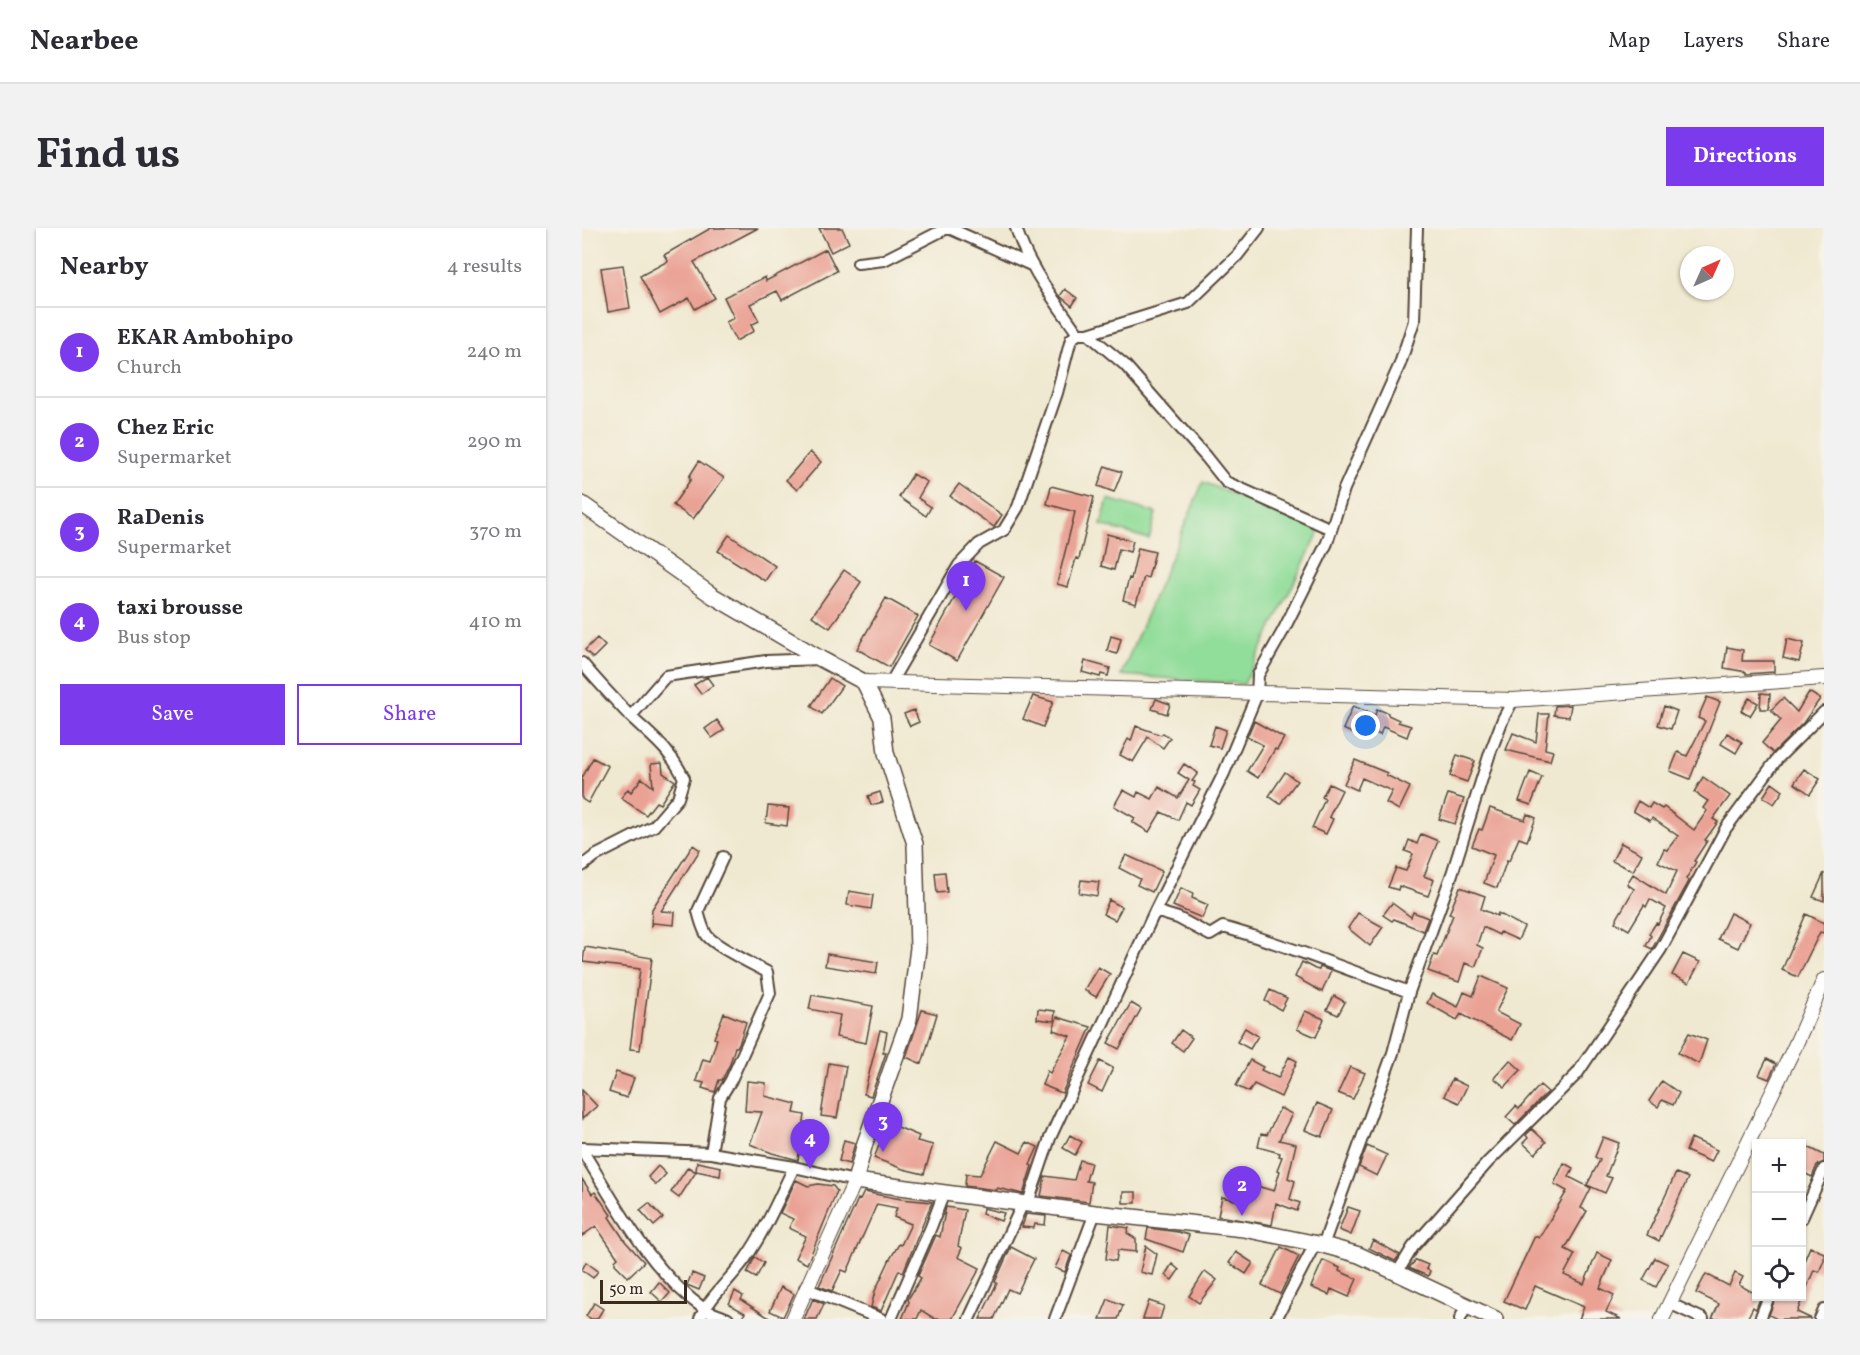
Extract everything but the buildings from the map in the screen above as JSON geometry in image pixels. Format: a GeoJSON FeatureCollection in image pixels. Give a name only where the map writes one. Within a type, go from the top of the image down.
{"type":"FeatureCollection","features":[{"type":"Feature","properties":{"kind":"main road"},"geometry":{"type":"LineString","coordinates":[[582,504],[713,596],[864,682],[882,718],[886,753],[915,844],[918,948],[909,1019],[865,1143],[855,1181],[943,1195],[1026,1203],[1095,1214],[1244,1229],[1319,1245],[1359,1255],[1397,1274],[1463,1313],[1495,1319]]}},
{"type":"Feature","properties":{"kind":"street"},"geometry":{"type":"LineString","coordinates":[[858,263],[884,260],[948,228],[1030,265]]}},
{"type":"Feature","properties":{"kind":"street"},"geometry":{"type":"LineString","coordinates":[[1016,228],[1030,265],[1083,334],[1125,365],[1226,482],[1331,529]]}},
{"type":"Feature","properties":{"kind":"street"},"geometry":{"type":"LineString","coordinates":[[891,682],[959,565],[979,544],[1004,530],[1018,507],[1057,393],[1071,339],[1188,303],[1237,256],[1259,228]]}},
{"type":"Feature","properties":{"kind":"street"},"geometry":{"type":"LineString","coordinates":[[969,1319],[1026,1203],[1050,1138],[1155,910],[1224,773],[1257,694],[1258,675],[1283,632],[1327,543],[1344,489],[1400,364],[1414,321],[1417,228]]}},
{"type":"Feature","properties":{"kind":"street"},"geometry":{"type":"LineString","coordinates":[[631,716],[666,676],[766,661],[821,659]]}},
{"type":"Feature","properties":{"kind":"street"},"geometry":{"type":"LineString","coordinates":[[582,663],[631,716],[659,741],[676,762],[684,778],[678,798],[654,826],[596,856],[582,866]]}},
{"type":"Feature","properties":{"kind":"street"},"geometry":{"type":"LineString","coordinates":[[864,682],[1513,700],[1824,678]]}},
{"type":"Feature","properties":{"kind":"street"},"geometry":{"type":"LineString","coordinates":[[1276,1319],[1319,1245],[1393,1053],[1409,992],[1452,874],[1490,753],[1513,700]]}},
{"type":"Feature","properties":{"kind":"street"},"geometry":{"type":"LineString","coordinates":[[1397,1274],[1413,1247],[1488,1162],[1576,1074],[1661,949],[1726,828],[1778,758],[1824,712]]}},
{"type":"Feature","properties":{"kind":"street"},"geometry":{"type":"LineString","coordinates":[[711,1153],[720,1098],[731,1080],[770,993],[767,972],[715,944],[706,936],[698,911],[723,857]]}},
{"type":"Feature","properties":{"kind":"street"},"geometry":{"type":"LineString","coordinates":[[1155,910],[1178,918],[1210,935],[1223,927],[1255,936],[1409,992]]}},
{"type":"Feature","properties":{"kind":"street"},"geometry":{"type":"LineString","coordinates":[[1662,1319],[1790,1056],[1824,980]]}},
{"type":"Feature","properties":{"kind":"street"},"geometry":{"type":"LineString","coordinates":[[582,1149],[711,1153],[794,1167],[855,1181],[793,1319]]}},
{"type":"Feature","properties":{"kind":"street"},"geometry":{"type":"LineString","coordinates":[[582,1149],[630,1228],[674,1283],[702,1314],[728,1319]]}},
{"type":"Feature","properties":{"kind":"street"},"geometry":{"type":"LineString","coordinates":[[702,1314],[745,1259],[766,1225],[794,1167]]}},
{"type":"Feature","properties":{"kind":"street"},"geometry":{"type":"LineString","coordinates":[[1806,1209],[1824,1169]]}},
{"type":"Feature","properties":{"kind":"street"},"geometry":{"type":"LineString","coordinates":[[891,1319],[943,1195]]}},
{"type":"Feature","properties":{"kind":"street"},"geometry":{"type":"LineString","coordinates":[[1055,1319],[1095,1214]]}},
{"type":"Feature","properties":{"kind":"street"},"geometry":{"type":"LineString","coordinates":[[805,1288],[881,1319]]}},
{"type":"Feature","properties":{"kind":"street"},"geometry":{"type":"LineString","coordinates":[[1760,1319],[1767,1301]]}},
{"type":"Feature","properties":{"kind":"street"},"geometry":{"type":"LineString","coordinates":[[1670,1302],[1703,1319]]}},
{"type":"Feature","properties":{"kind":"street"},"geometry":{"type":"LineString","coordinates":[[1820,1319],[1824,1310]]}},
{"type":"Feature","properties":{"kind":"green space"},"geometry":{"type":"Polygon","coordinates":[[[1203,482],[1320,530],[1244,684],[1121,675],[1203,482]]]}},
{"type":"Feature","properties":{"kind":"green space"},"geometry":{"type":"Polygon","coordinates":[[[1108,499],[1156,513],[1149,539],[1101,525],[1108,499]]]}},
{"type":"Feature","properties":{"kind":"place","name":"EKAR Ambohipo"},"geometry":{"type":"Point","coordinates":[966,611]}},
{"type":"Feature","properties":{"kind":"place","name":"RaDenis"},"geometry":{"type":"Point","coordinates":[883,1152]}},
{"type":"Feature","properties":{"kind":"place","name":"taxi brousse"},"geometry":{"type":"Point","coordinates":[810,1169]}},
{"type":"Feature","properties":{"kind":"place","name":"Chez Eric"},"geometry":{"type":"Point","coordinates":[1242,1216]}}]}
